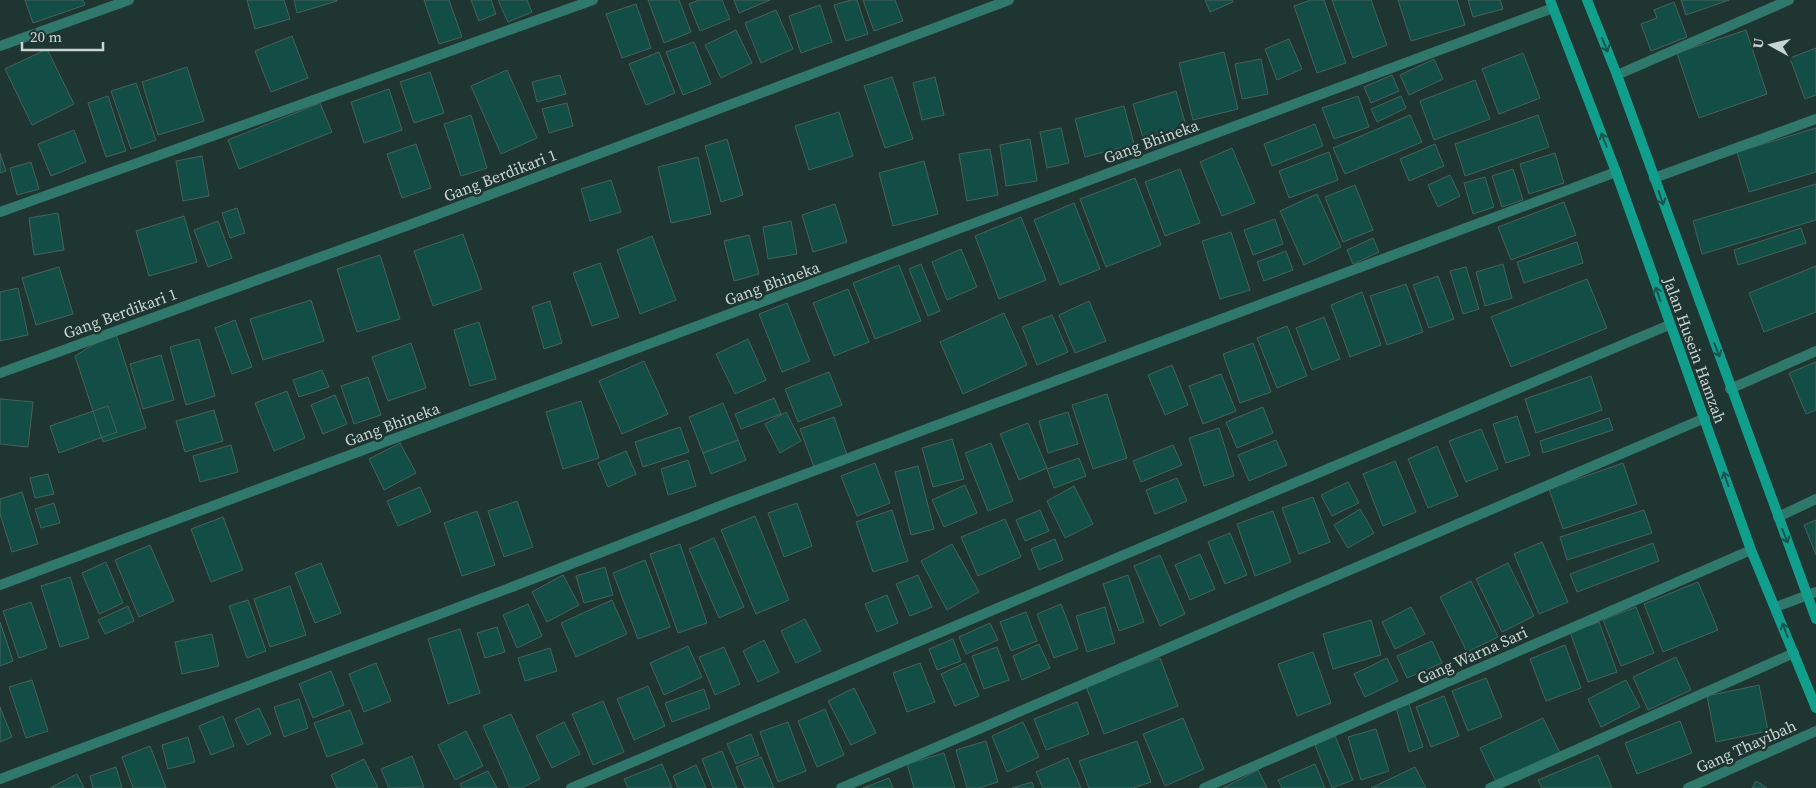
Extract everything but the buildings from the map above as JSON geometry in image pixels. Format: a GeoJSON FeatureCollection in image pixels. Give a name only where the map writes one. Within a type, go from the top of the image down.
{"type":"FeatureCollection","features":[{"type":"Feature","properties":{"kind":"street"},"geometry":{"type":"LineString","coordinates":[[0,46],[129,0]]}},
{"type":"Feature","properties":{"kind":"street"},"geometry":{"type":"LineString","coordinates":[[0,212],[593,0]]}},
{"type":"Feature","properties":{"kind":"street","name":"Gang Berdikari 1"},"geometry":{"type":"LineString","coordinates":[[0,373],[409,225],[1009,0]]}},
{"type":"Feature","properties":{"kind":"street","name":"Jalan Husein Hamzah"},"geometry":{"type":"LineString","coordinates":[[1587,0],[1778,517],[1812,593],[1816,619]]}},
{"type":"Feature","properties":{"kind":"street"},"geometry":{"type":"LineString","coordinates":[[1616,75],[1789,0]]}},
{"type":"Feature","properties":{"kind":"street","name":"Jalan Husein Hamzah"},"geometry":{"type":"LineString","coordinates":[[1552,4],[1616,172],[1669,325],[1705,418],[1751,550],[1816,708]]}},
{"type":"Feature","properties":{"kind":"street","name":"Gang Bhineka"},"geometry":{"type":"LineString","coordinates":[[0,585],[1552,4]]}},
{"type":"Feature","properties":{"kind":"street"},"geometry":{"type":"LineString","coordinates":[[1654,178],[1816,119]]}},
{"type":"Feature","properties":{"kind":"street"},"geometry":{"type":"LineString","coordinates":[[0,779],[512,587],[734,500],[1616,172]]}},
{"type":"Feature","properties":{"kind":"street"},"geometry":{"type":"LineString","coordinates":[[571,788],[1669,325]]}},
{"type":"Feature","properties":{"kind":"street"},"geometry":{"type":"LineString","coordinates":[[1730,389],[1816,351]]}},
{"type":"Feature","properties":{"kind":"street"},"geometry":{"type":"LineString","coordinates":[[841,788],[1705,418]]}},
{"type":"Feature","properties":{"kind":"street"},"geometry":{"type":"LineString","coordinates":[[1778,517],[1816,499]]}},
{"type":"Feature","properties":{"kind":"street","name":"Gang Warna Sari"},"geometry":{"type":"LineString","coordinates":[[1204,788],[1751,550]]}},
{"type":"Feature","properties":{"kind":"street"},"geometry":{"type":"LineString","coordinates":[[1776,607],[1812,593]]}},
{"type":"Feature","properties":{"kind":"street"},"geometry":{"type":"LineString","coordinates":[[1490,788],[1794,653]]}},
{"type":"Feature","properties":{"kind":"street","name":"Gang Thayibah"},"geometry":{"type":"LineString","coordinates":[[1688,788],[1816,731]]}}]}
